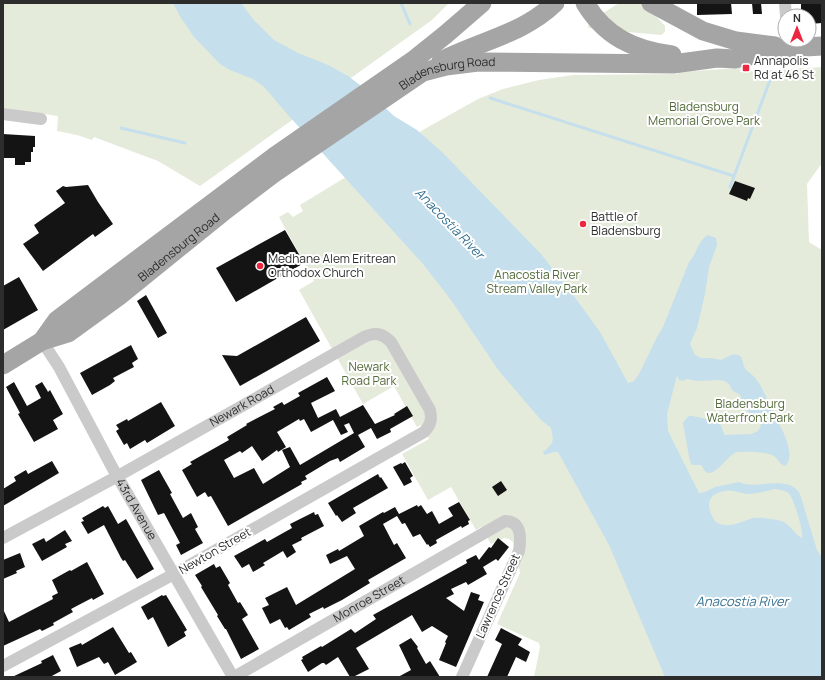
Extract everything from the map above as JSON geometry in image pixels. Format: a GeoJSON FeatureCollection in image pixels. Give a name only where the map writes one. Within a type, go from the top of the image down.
{"type":"FeatureCollection","features":[{"type":"Feature","properties":{"kind":"main road"},"geometry":{"type":"LineString","coordinates":[[430,47],[462,3]]}},
{"type":"Feature","properties":{"kind":"main road","name":"Bladensburg Road"},"geometry":{"type":"LineString","coordinates":[[3,365],[42,341],[68,333],[98,312],[135,284],[298,149],[401,78],[430,47],[482,3]]}},
{"type":"Feature","properties":{"kind":"main road"},"geometry":{"type":"LineString","coordinates":[[423,72],[457,53],[520,28],[540,16],[555,3]]}},
{"type":"Feature","properties":{"kind":"main road"},"geometry":{"type":"LineString","coordinates":[[585,3],[592,14],[606,30],[635,47],[661,54],[717,58]]}},
{"type":"Feature","properties":{"kind":"main road"},"geometry":{"type":"LineString","coordinates":[[651,3],[691,26],[712,35],[736,41],[777,43]]}},
{"type":"Feature","properties":{"kind":"main road"},"geometry":{"type":"LineString","coordinates":[[672,3],[691,26]]}},
{"type":"Feature","properties":{"kind":"main road","name":"Bladensburg Road"},"geometry":{"type":"LineString","coordinates":[[401,78],[446,66],[478,62],[661,64],[717,58],[735,59],[777,47]]}},
{"type":"Feature","properties":{"kind":"street"},"geometry":{"type":"LineString","coordinates":[[3,114],[41,119]]}},
{"type":"Feature","properties":{"kind":"street","name":"Newark Road"},"geometry":{"type":"LineString","coordinates":[[3,538],[118,476],[357,340],[372,333],[379,334],[391,342],[430,410],[431,422],[429,427],[424,432]]}},
{"type":"Feature","properties":{"kind":"street","name":"43rd Avenue"},"geometry":{"type":"LineString","coordinates":[[42,341],[59,368],[118,476],[234,677]]}},
{"type":"Feature","properties":{"kind":"street","name":"Newton Street"},"geometry":{"type":"LineString","coordinates":[[3,666],[174,574],[424,432]]}},
{"type":"Feature","properties":{"kind":"street","name":"Monroe Street"},"geometry":{"type":"LineString","coordinates":[[234,677],[505,521]]}},
{"type":"Feature","properties":{"kind":"street","name":"Lawrence Street"},"geometry":{"type":"LineString","coordinates":[[462,677],[519,551],[521,535],[519,529],[510,521],[505,521]]}},
{"type":"Feature","properties":{"kind":"green space"},"geometry":{"type":"Polygon","coordinates":[[[3,3],[449,3],[432,20],[200,186],[158,161],[94,137],[92,140],[57,131],[58,116],[3,108],[3,3]]]}},
{"type":"Feature","properties":{"kind":"green space"},"geometry":{"type":"Polygon","coordinates":[[[619,3],[644,3],[665,26],[665,32],[661,35],[589,28],[589,22],[619,3]]]}},
{"type":"Feature","properties":{"kind":"green space","name":"Anacostia River Stream Valley Park"},"geometry":{"type":"Polygon","coordinates":[[[822,67],[822,163],[807,184],[809,242],[822,250],[822,677],[534,677],[540,647],[539,643],[497,624],[520,573],[513,542],[504,538],[491,544],[481,527],[476,530],[451,487],[428,500],[402,454],[429,439],[421,425],[417,427],[394,386],[363,404],[299,290],[314,281],[279,217],[288,212],[293,217],[303,211],[300,205],[428,127],[478,99],[503,89],[539,80],[573,75],[678,74],[678,72],[741,68],[740,72],[822,67]]]}},
{"type":"Feature","properties":{"kind":"water","name":"Anacostia River"},"geometry":{"type":"Polygon","coordinates":[[[173,3],[241,3],[253,19],[274,40],[348,76],[364,88],[394,116],[417,130],[443,153],[541,254],[600,332],[628,383],[634,381],[639,374],[663,327],[689,262],[702,240],[708,235],[716,238],[717,245],[709,267],[705,294],[697,328],[690,344],[695,355],[701,358],[721,360],[731,355],[738,355],[741,357],[745,368],[755,377],[761,387],[783,431],[788,447],[788,461],[785,466],[771,455],[756,452],[737,452],[713,472],[709,473],[705,471],[701,465],[692,465],[690,462],[683,423],[689,416],[700,417],[720,424],[725,435],[751,434],[758,431],[761,426],[757,417],[748,412],[740,395],[732,390],[729,384],[725,381],[697,381],[687,379],[682,381],[679,380],[677,375],[667,414],[668,431],[699,493],[715,487],[739,482],[754,485],[780,483],[795,488],[800,494],[817,550],[822,558],[822,677],[665,677],[609,545],[558,452],[544,455],[543,452],[552,442],[553,436],[551,428],[541,420],[499,371],[451,300],[423,264],[264,87],[253,79],[230,70],[220,64],[194,37],[173,3]],[[775,489],[751,494],[730,490],[719,492],[710,500],[710,511],[715,521],[724,525],[733,525],[753,518],[767,518],[781,521],[787,524],[802,538],[800,523],[792,498],[787,492],[775,489]]]}},
{"type":"Feature","properties":{"kind":"building"},"geometry":{"type":"Polygon","coordinates":[[[697,3],[731,3],[732,14],[697,15],[697,3]]]}},
{"type":"Feature","properties":{"kind":"building"},"geometry":{"type":"Polygon","coordinates":[[[752,3],[761,3],[762,14],[753,14],[752,3]]]}},
{"type":"Feature","properties":{"kind":"building"},"geometry":{"type":"Polygon","coordinates":[[[801,3],[822,3],[822,23],[817,23],[817,8],[801,8],[801,3]]]}},
{"type":"Feature","properties":{"kind":"building"},"geometry":{"type":"Polygon","coordinates":[[[3,134],[35,136],[35,147],[33,147],[33,152],[31,152],[31,162],[25,162],[25,165],[15,165],[15,158],[3,158],[3,134]]]}},
{"type":"Feature","properties":{"kind":"building"},"geometry":{"type":"Polygon","coordinates":[[[735,181],[755,188],[750,199],[748,198],[747,201],[729,194],[735,181]]]}},
{"type":"Feature","properties":{"kind":"building"},"geometry":{"type":"Polygon","coordinates":[[[88,185],[113,224],[95,237],[93,234],[43,271],[23,244],[39,233],[34,225],[65,203],[56,191],[63,186],[88,185]]]}},
{"type":"Feature","properties":{"kind":"building","name":"Medhane Alem Eritrean Orthodox Church"},"geometry":{"type":"Polygon","coordinates":[[[285,230],[304,263],[236,302],[216,268],[285,230]]]}},
{"type":"Feature","properties":{"kind":"building"},"geometry":{"type":"Polygon","coordinates":[[[19,277],[38,310],[3,330],[3,286],[19,277]]]}},
{"type":"Feature","properties":{"kind":"building"},"geometry":{"type":"Polygon","coordinates":[[[146,295],[167,333],[158,338],[137,301],[146,295]]]}},
{"type":"Feature","properties":{"kind":"building"},"geometry":{"type":"Polygon","coordinates":[[[306,317],[320,341],[240,386],[222,355],[237,356],[306,317]]]}},
{"type":"Feature","properties":{"kind":"building"},"geometry":{"type":"Polygon","coordinates":[[[131,345],[138,359],[132,363],[134,367],[113,378],[115,381],[92,395],[80,373],[131,345]]]}},
{"type":"Feature","properties":{"kind":"building"},"geometry":{"type":"Polygon","coordinates":[[[327,377],[335,391],[311,403],[318,418],[336,409],[340,417],[363,405],[375,424],[395,415],[394,414],[407,406],[413,416],[390,429],[391,432],[377,439],[371,428],[358,435],[365,447],[340,462],[338,458],[330,461],[305,476],[307,479],[301,482],[302,484],[228,526],[211,496],[208,497],[205,492],[197,497],[182,470],[192,464],[190,462],[229,440],[227,437],[247,425],[246,424],[275,409],[273,407],[282,402],[284,405],[300,396],[298,393],[327,377]],[[299,419],[277,432],[286,447],[278,452],[277,450],[262,461],[252,446],[242,453],[240,451],[224,460],[234,478],[254,468],[263,484],[290,467],[282,450],[290,447],[300,465],[354,433],[349,423],[344,425],[348,432],[341,435],[333,420],[311,432],[304,419],[300,421],[299,419]]]}},
{"type":"Feature","properties":{"kind":"building"},"geometry":{"type":"Polygon","coordinates":[[[14,382],[27,406],[41,398],[35,386],[42,382],[48,392],[50,390],[63,414],[53,420],[58,429],[34,442],[18,414],[20,413],[6,387],[14,382]]]}},
{"type":"Feature","properties":{"kind":"building"},"geometry":{"type":"Polygon","coordinates":[[[161,402],[175,426],[147,443],[145,440],[130,449],[127,443],[124,445],[116,431],[119,429],[116,425],[127,419],[128,421],[161,402]]]}},
{"type":"Feature","properties":{"kind":"building"},"geometry":{"type":"Polygon","coordinates":[[[52,461],[59,473],[3,506],[3,489],[16,481],[14,477],[26,470],[28,474],[52,461]]]}},
{"type":"Feature","properties":{"kind":"building"},"geometry":{"type":"Polygon","coordinates":[[[405,462],[413,476],[410,478],[412,482],[404,486],[393,467],[405,462]]]}},
{"type":"Feature","properties":{"kind":"building"},"geometry":{"type":"Polygon","coordinates":[[[159,470],[172,493],[170,494],[183,518],[191,513],[198,527],[195,529],[203,543],[181,555],[176,545],[180,543],[164,513],[158,515],[141,480],[159,470]]]}},
{"type":"Feature","properties":{"kind":"building"},"geometry":{"type":"Polygon","coordinates":[[[378,474],[388,488],[353,508],[356,513],[342,522],[337,515],[336,516],[328,503],[378,474]]]}},
{"type":"Feature","properties":{"kind":"building"},"geometry":{"type":"Polygon","coordinates":[[[501,481],[507,490],[498,496],[492,487],[501,481]]]}},
{"type":"Feature","properties":{"kind":"building"},"geometry":{"type":"Polygon","coordinates":[[[459,502],[470,520],[468,521],[469,524],[462,528],[461,526],[436,540],[437,543],[430,547],[420,534],[413,537],[405,523],[402,524],[397,516],[383,524],[394,545],[397,543],[406,558],[368,580],[370,583],[342,600],[324,609],[323,607],[309,614],[311,617],[289,630],[287,627],[285,628],[280,619],[270,624],[262,608],[269,605],[265,598],[287,587],[296,605],[355,569],[347,556],[330,564],[326,555],[338,549],[339,551],[364,536],[359,526],[395,507],[399,514],[417,505],[418,507],[421,505],[427,514],[432,511],[439,524],[453,516],[448,508],[459,502]]]}},
{"type":"Feature","properties":{"kind":"building"},"geometry":{"type":"Polygon","coordinates":[[[103,506],[105,508],[108,506],[118,524],[126,519],[154,569],[137,579],[125,560],[123,561],[121,558],[104,525],[88,534],[81,522],[84,521],[82,518],[103,506]]]}},
{"type":"Feature","properties":{"kind":"building"},"geometry":{"type":"Polygon","coordinates":[[[314,512],[315,515],[318,514],[324,526],[301,538],[302,540],[292,545],[296,552],[287,558],[283,551],[263,563],[265,565],[253,572],[249,564],[242,568],[234,556],[265,539],[267,542],[292,528],[290,524],[314,512]]]}},
{"type":"Feature","properties":{"kind":"building"},"geometry":{"type":"Polygon","coordinates":[[[65,530],[72,541],[65,544],[67,547],[42,561],[32,544],[44,538],[46,542],[65,530]]]}},
{"type":"Feature","properties":{"kind":"building"},"geometry":{"type":"Polygon","coordinates":[[[498,538],[509,547],[498,561],[496,559],[483,567],[487,574],[468,585],[466,582],[451,589],[454,594],[446,598],[464,611],[471,592],[480,595],[478,600],[484,602],[456,667],[439,660],[448,636],[432,626],[422,632],[412,615],[356,648],[369,669],[350,677],[338,657],[326,665],[322,663],[308,672],[301,660],[303,659],[302,657],[321,646],[322,647],[351,629],[355,633],[376,619],[373,615],[467,563],[466,560],[476,555],[479,560],[489,547],[491,548],[498,538]]]}},
{"type":"Feature","properties":{"kind":"building"},"geometry":{"type":"Polygon","coordinates":[[[20,553],[25,567],[16,571],[17,573],[3,579],[3,560],[20,553]]]}},
{"type":"Feature","properties":{"kind":"building"},"geometry":{"type":"Polygon","coordinates":[[[87,562],[104,594],[93,600],[92,598],[71,609],[73,612],[53,623],[54,625],[42,631],[40,629],[3,646],[3,609],[9,622],[53,599],[52,596],[58,593],[52,580],[87,562]]]}},
{"type":"Feature","properties":{"kind":"building"},"geometry":{"type":"Polygon","coordinates":[[[214,564],[216,568],[220,566],[230,583],[228,585],[238,603],[240,602],[248,615],[242,619],[259,649],[241,659],[226,629],[217,616],[218,615],[195,575],[214,564]]]}},
{"type":"Feature","properties":{"kind":"building"},"geometry":{"type":"Polygon","coordinates":[[[162,595],[166,595],[187,630],[184,632],[186,636],[168,647],[153,617],[148,620],[141,607],[162,595]]]}},
{"type":"Feature","properties":{"kind":"building"},"geometry":{"type":"Polygon","coordinates":[[[113,627],[129,653],[131,652],[137,662],[115,675],[108,662],[104,664],[99,657],[77,667],[69,648],[81,643],[82,645],[113,627]]]}},
{"type":"Feature","properties":{"kind":"building"},"geometry":{"type":"Polygon","coordinates":[[[501,628],[522,639],[518,645],[530,652],[526,662],[516,657],[507,677],[487,677],[502,644],[495,640],[501,628]]]}},
{"type":"Feature","properties":{"kind":"building"},"geometry":{"type":"Polygon","coordinates":[[[411,638],[418,647],[417,648],[426,664],[430,661],[440,677],[398,677],[411,670],[399,645],[411,638]]]}},
{"type":"Feature","properties":{"kind":"building"},"geometry":{"type":"Polygon","coordinates":[[[53,655],[61,671],[50,677],[12,677],[42,663],[41,661],[53,655]]]}},
{"type":"Feature","properties":{"kind":"waterway"},"geometry":{"type":"LineString","coordinates":[[401,3],[410,24]]}},
{"type":"Feature","properties":{"kind":"waterway"},"geometry":{"type":"LineString","coordinates":[[730,187],[773,72]]}},
{"type":"Feature","properties":{"kind":"waterway"},"geometry":{"type":"LineString","coordinates":[[490,98],[734,176]]}},
{"type":"Feature","properties":{"kind":"waterway"},"geometry":{"type":"LineString","coordinates":[[121,128],[185,143]]}},
{"type":"Feature","properties":{"kind":"place","name":"Annapolis Rd at 46 St"},"geometry":{"type":"Point","coordinates":[746,68]}},
{"type":"Feature","properties":{"kind":"place","name":"Battle of Bladensburg"},"geometry":{"type":"Point","coordinates":[583,224]}},
{"type":"Feature","properties":{"kind":"place","name":"Medhane Alem Eritrean Orthodox Church"},"geometry":{"type":"Point","coordinates":[260,266]}},
{"type":"Feature","properties":{"kind":"park label","name":"Bladensburg Memorial Grove Park"},"geometry":{"type":"Point","coordinates":[704,114]}},
{"type":"Feature","properties":{"kind":"park label","name":"Newark Road Park"},"geometry":{"type":"Point","coordinates":[369,374]}},
{"type":"Feature","properties":{"kind":"park label","name":"Bladensburg Waterfront Park"},"geometry":{"type":"Point","coordinates":[750,411]}}]}
